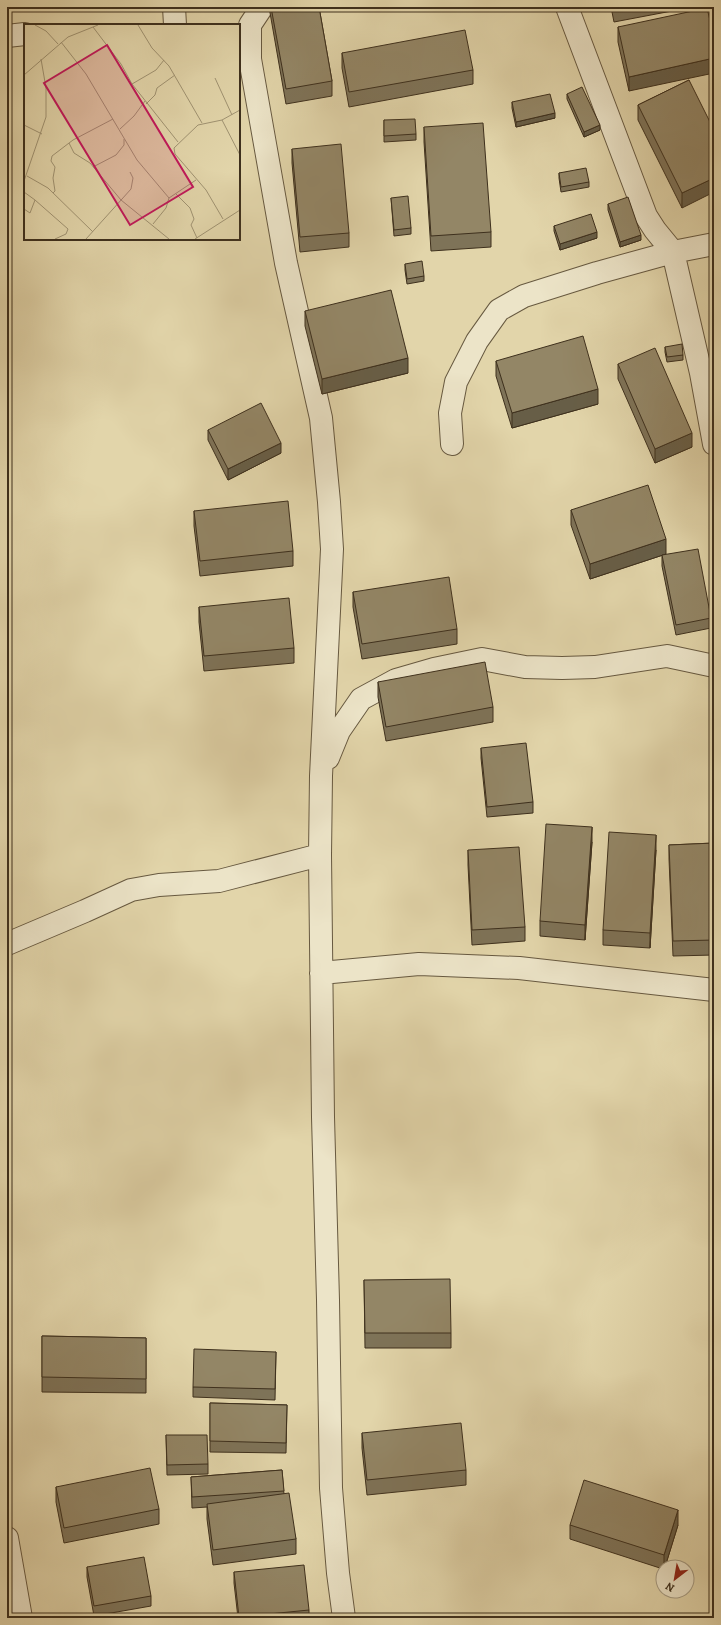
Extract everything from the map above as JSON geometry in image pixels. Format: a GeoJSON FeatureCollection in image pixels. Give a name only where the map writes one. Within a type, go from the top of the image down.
{"type":"FeatureCollection","features":[{"type":"Feature","properties":{"kind":"street"},"geometry":{"type":"LineString","coordinates":[[174,7],[175,24]]}},
{"type":"Feature","properties":{"kind":"street"},"geometry":{"type":"LineString","coordinates":[[262,7],[244,25],[286,263],[321,418],[329,494],[332,549],[321,776],[321,973],[331,1488],[338,1573],[344,1618]]}},
{"type":"Feature","properties":{"kind":"street"},"geometry":{"type":"LineString","coordinates":[[567,7],[646,216],[655,230],[673,252],[701,373],[714,444]]}},
{"type":"Feature","properties":{"kind":"street"},"geometry":{"type":"LineString","coordinates":[[7,36],[24,34]]}},
{"type":"Feature","properties":{"kind":"street"},"geometry":{"type":"LineString","coordinates":[[452,444],[450,413],[456,382],[477,341],[499,310],[524,296],[597,273],[673,252],[714,244]]}},
{"type":"Feature","properties":{"kind":"street"},"geometry":{"type":"LineString","coordinates":[[321,776],[339,731],[361,699],[396,680],[434,669],[482,659],[525,667],[562,668],[595,667],[667,656],[714,666]]}},
{"type":"Feature","properties":{"kind":"street"},"geometry":{"type":"LineString","coordinates":[[7,944],[131,890],[159,884],[219,882],[320,855]]}},
{"type":"Feature","properties":{"kind":"street"},"geometry":{"type":"LineString","coordinates":[[321,973],[419,964],[519,968],[714,990]]}},
{"type":"Feature","properties":{"kind":"street"},"geometry":{"type":"LineString","coordinates":[[7,1538],[21,1618]]}},
{"type":"Feature","properties":{"kind":"building"},"geometry":{"type":"Polygon","coordinates":[[[271,7],[319,7],[332,81],[286,89],[271,7]]]}},
{"type":"Feature","properties":{"kind":"building"},"geometry":{"type":"Polygon","coordinates":[[[707,8],[714,37],[714,58],[629,77],[618,27],[707,8]]]}},
{"type":"Feature","properties":{"kind":"building"},"geometry":{"type":"Polygon","coordinates":[[[465,30],[473,70],[349,92],[342,53],[465,30]]]}},
{"type":"Feature","properties":{"kind":"building"},"geometry":{"type":"Polygon","coordinates":[[[689,80],[714,130],[714,178],[682,193],[638,105],[689,80]]]}},
{"type":"Feature","properties":{"kind":"building"},"geometry":{"type":"Polygon","coordinates":[[[582,87],[600,125],[584,132],[567,94],[582,87]]]}},
{"type":"Feature","properties":{"kind":"building"},"geometry":{"type":"Polygon","coordinates":[[[550,94],[555,113],[516,122],[512,102],[550,94]]]}},
{"type":"Feature","properties":{"kind":"building"},"geometry":{"type":"Polygon","coordinates":[[[415,119],[416,134],[384,136],[384,120],[415,119]]]}},
{"type":"Feature","properties":{"kind":"building"},"geometry":{"type":"Polygon","coordinates":[[[483,123],[491,232],[431,236],[424,127],[483,123]]]}},
{"type":"Feature","properties":{"kind":"building"},"geometry":{"type":"Polygon","coordinates":[[[341,144],[349,233],[300,237],[292,149],[341,144]]]}},
{"type":"Feature","properties":{"kind":"building"},"geometry":{"type":"Polygon","coordinates":[[[586,168],[589,182],[561,187],[559,173],[586,168]]]}},
{"type":"Feature","properties":{"kind":"building"},"geometry":{"type":"Polygon","coordinates":[[[408,196],[411,228],[394,230],[391,198],[408,196]]]}},
{"type":"Feature","properties":{"kind":"building"},"geometry":{"type":"Polygon","coordinates":[[[628,197],[641,235],[620,242],[608,204],[628,197]]]}},
{"type":"Feature","properties":{"kind":"building"},"geometry":{"type":"Polygon","coordinates":[[[591,214],[597,232],[560,244],[554,226],[591,214]]]}},
{"type":"Feature","properties":{"kind":"building"},"geometry":{"type":"Polygon","coordinates":[[[422,261],[424,276],[407,279],[405,264],[422,261]]]}},
{"type":"Feature","properties":{"kind":"building"},"geometry":{"type":"Polygon","coordinates":[[[391,290],[408,358],[322,379],[305,311],[391,290]]]}},
{"type":"Feature","properties":{"kind":"building"},"geometry":{"type":"Polygon","coordinates":[[[583,336],[598,389],[512,413],[496,361],[583,336]]]}},
{"type":"Feature","properties":{"kind":"building"},"geometry":{"type":"Polygon","coordinates":[[[682,344],[683,355],[667,357],[665,347],[682,344]]]}},
{"type":"Feature","properties":{"kind":"building"},"geometry":{"type":"Polygon","coordinates":[[[655,348],[692,433],[655,449],[618,364],[655,348]]]}},
{"type":"Feature","properties":{"kind":"building"},"geometry":{"type":"Polygon","coordinates":[[[261,403],[281,443],[228,469],[208,430],[261,403]]]}},
{"type":"Feature","properties":{"kind":"building"},"geometry":{"type":"Polygon","coordinates":[[[648,485],[666,539],[590,564],[571,510],[648,485]]]}},
{"type":"Feature","properties":{"kind":"building"},"geometry":{"type":"Polygon","coordinates":[[[288,501],[293,551],[200,561],[194,511],[288,501]]]}},
{"type":"Feature","properties":{"kind":"building"},"geometry":{"type":"Polygon","coordinates":[[[698,549],[711,618],[676,625],[662,555],[698,549]]]}},
{"type":"Feature","properties":{"kind":"building"},"geometry":{"type":"Polygon","coordinates":[[[449,577],[457,629],[362,644],[353,592],[449,577]]]}},
{"type":"Feature","properties":{"kind":"building"},"geometry":{"type":"Polygon","coordinates":[[[289,598],[294,648],[204,656],[199,607],[289,598]]]}},
{"type":"Feature","properties":{"kind":"building"},"geometry":{"type":"Polygon","coordinates":[[[485,662],[493,707],[386,727],[378,682],[485,662]]]}},
{"type":"Feature","properties":{"kind":"building"},"geometry":{"type":"Polygon","coordinates":[[[526,743],[533,802],[487,807],[481,748],[526,743]]]}},
{"type":"Feature","properties":{"kind":"building"},"geometry":{"type":"Polygon","coordinates":[[[546,824],[592,827],[585,925],[540,921],[546,824]]]}},
{"type":"Feature","properties":{"kind":"building"},"geometry":{"type":"Polygon","coordinates":[[[609,832],[656,835],[650,933],[603,930],[609,832]]]}},
{"type":"Feature","properties":{"kind":"building"},"geometry":{"type":"Polygon","coordinates":[[[714,843],[714,940],[673,941],[669,845],[714,843]]]}},
{"type":"Feature","properties":{"kind":"building"},"geometry":{"type":"Polygon","coordinates":[[[519,847],[525,927],[472,930],[468,850],[519,847]]]}},
{"type":"Feature","properties":{"kind":"building"},"geometry":{"type":"Polygon","coordinates":[[[450,1279],[451,1333],[365,1333],[364,1280],[450,1279]]]}},
{"type":"Feature","properties":{"kind":"building"},"geometry":{"type":"Polygon","coordinates":[[[42,1336],[146,1338],[146,1379],[42,1377],[42,1336]]]}},
{"type":"Feature","properties":{"kind":"building"},"geometry":{"type":"Polygon","coordinates":[[[194,1349],[276,1352],[275,1389],[193,1387],[194,1349]]]}},
{"type":"Feature","properties":{"kind":"building"},"geometry":{"type":"Polygon","coordinates":[[[210,1403],[287,1405],[286,1443],[210,1441],[210,1403]]]}},
{"type":"Feature","properties":{"kind":"building"},"geometry":{"type":"Polygon","coordinates":[[[461,1423],[466,1470],[367,1480],[362,1433],[461,1423]]]}},
{"type":"Feature","properties":{"kind":"building"},"geometry":{"type":"Polygon","coordinates":[[[166,1435],[207,1435],[208,1464],[167,1465],[166,1435]]]}},
{"type":"Feature","properties":{"kind":"building"},"geometry":{"type":"Polygon","coordinates":[[[150,1468],[159,1509],[64,1528],[56,1487],[150,1468]]]}},
{"type":"Feature","properties":{"kind":"building"},"geometry":{"type":"Polygon","coordinates":[[[282,1470],[284,1491],[192,1497],[191,1477],[282,1470]]]}},
{"type":"Feature","properties":{"kind":"building"},"geometry":{"type":"Polygon","coordinates":[[[584,1480],[678,1510],[664,1555],[570,1525],[584,1480]]]}},
{"type":"Feature","properties":{"kind":"building"},"geometry":{"type":"Polygon","coordinates":[[[289,1493],[296,1539],[213,1550],[207,1504],[289,1493]]]}},
{"type":"Feature","properties":{"kind":"building"},"geometry":{"type":"Polygon","coordinates":[[[144,1557],[151,1596],[94,1606],[87,1567],[144,1557]]]}},
{"type":"Feature","properties":{"kind":"building"},"geometry":{"type":"Polygon","coordinates":[[[304,1565],[309,1610],[239,1617],[234,1572],[304,1565]]]}}]}
